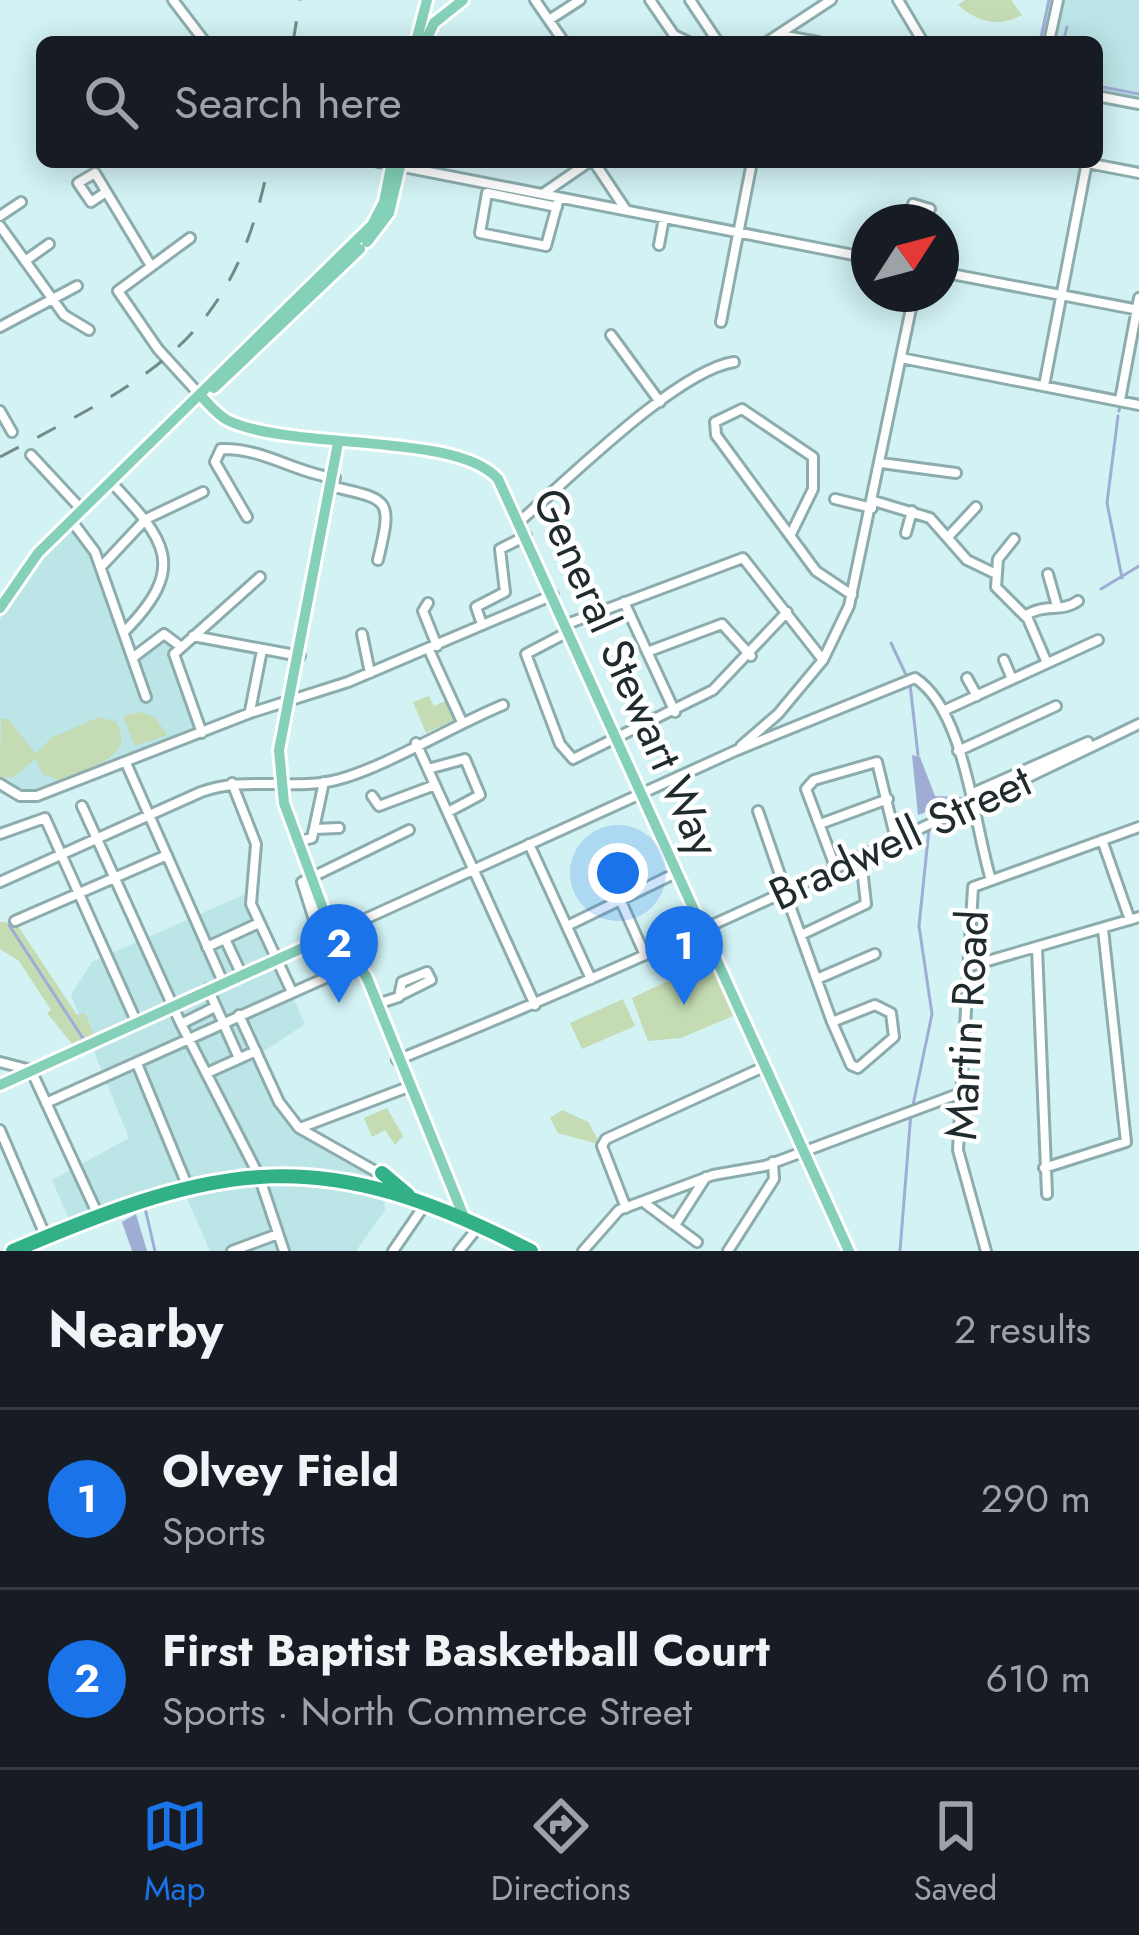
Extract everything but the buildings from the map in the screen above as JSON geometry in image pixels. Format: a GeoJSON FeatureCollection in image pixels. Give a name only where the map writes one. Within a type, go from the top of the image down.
{"type":"FeatureCollection","features":[{"type":"Feature","properties":{"kind":"highway"},"geometry":{"type":"LineString","coordinates":[[13,1251],[98,1215],[187,1186],[260,1176],[383,1181],[416,1201],[460,1215],[531,1251]]}},
{"type":"Feature","properties":{"kind":"main road"},"geometry":{"type":"LineString","coordinates":[[423,36],[427,0]]}},
{"type":"Feature","properties":{"kind":"main road"},"geometry":{"type":"LineString","coordinates":[[424,36],[426,23],[452,0]]}},
{"type":"Feature","properties":{"kind":"main road"},"geometry":{"type":"LineString","coordinates":[[426,36],[463,0]]}},
{"type":"Feature","properties":{"kind":"main road"},"geometry":{"type":"LineString","coordinates":[[201,396],[228,376],[377,218],[392,168]]}},
{"type":"Feature","properties":{"kind":"main road"},"geometry":{"type":"LineString","coordinates":[[0,608],[5,588],[71,520],[363,246],[389,214],[393,168]]}},
{"type":"Feature","properties":{"kind":"main road"},"geometry":{"type":"LineString","coordinates":[[228,376],[221,404],[242,424]]}},
{"type":"Feature","properties":{"kind":"main road","name":"General Stewart Way"},"geometry":{"type":"LineString","coordinates":[[201,396],[226,419],[242,424],[341,444],[472,459],[495,475],[644,792],[849,1251]]}},
{"type":"Feature","properties":{"kind":"main road"},"geometry":{"type":"LineString","coordinates":[[341,444],[298,656],[280,785],[310,878],[398,1059],[460,1215]]}},
{"type":"Feature","properties":{"kind":"main road"},"geometry":{"type":"LineString","coordinates":[[280,785],[304,839],[310,878]]}},
{"type":"Feature","properties":{"kind":"main road"},"geometry":{"type":"LineString","coordinates":[[5,1083],[334,929]]}},
{"type":"Feature","properties":{"kind":"main road"},"geometry":{"type":"LineString","coordinates":[[334,929],[383,1002],[398,1059]]}},
{"type":"Feature","properties":{"kind":"main road"},"geometry":{"type":"LineString","coordinates":[[2,1063],[13,1071],[5,1083]]}},
{"type":"Feature","properties":{"kind":"street"},"geometry":{"type":"LineString","coordinates":[[173,0],[200,36]]}},
{"type":"Feature","properties":{"kind":"street"},"geometry":{"type":"LineString","coordinates":[[535,0],[560,36]]}},
{"type":"Feature","properties":{"kind":"street"},"geometry":{"type":"LineString","coordinates":[[549,20],[580,0]]}},
{"type":"Feature","properties":{"kind":"street"},"geometry":{"type":"LineString","coordinates":[[690,0],[714,36]]}},
{"type":"Feature","properties":{"kind":"street"},"geometry":{"type":"LineString","coordinates":[[776,36],[830,0]]}},
{"type":"Feature","properties":{"kind":"street"},"geometry":{"type":"LineString","coordinates":[[898,0],[920,36]]}},
{"type":"Feature","properties":{"kind":"street"},"geometry":{"type":"LineString","coordinates":[[1050,36],[1058,0]]}},
{"type":"Feature","properties":{"kind":"street"},"geometry":{"type":"LineString","coordinates":[[656,2],[676,36]]}},
{"type":"Feature","properties":{"kind":"street"},"geometry":{"type":"LineString","coordinates":[[779,34],[789,36]]}},
{"type":"Feature","properties":{"kind":"street"},"geometry":{"type":"LineString","coordinates":[[1103,98],[1139,104]]}},
{"type":"Feature","properties":{"kind":"street"},"geometry":{"type":"LineString","coordinates":[[1103,166],[1139,173]]}},
{"type":"Feature","properties":{"kind":"street"},"geometry":{"type":"LineString","coordinates":[[411,168],[488,189],[851,255]]}},
{"type":"Feature","properties":{"kind":"street"},"geometry":{"type":"LineString","coordinates":[[543,194],[582,168]]}},
{"type":"Feature","properties":{"kind":"street"},"geometry":{"type":"LineString","coordinates":[[595,168],[627,211]]}},
{"type":"Feature","properties":{"kind":"street"},"geometry":{"type":"LineString","coordinates":[[721,322],[751,168]]}},
{"type":"Feature","properties":{"kind":"street"},"geometry":{"type":"LineString","coordinates":[[1044,386],[1085,168]]}},
{"type":"Feature","properties":{"kind":"street"},"geometry":{"type":"LineString","coordinates":[[488,189],[543,194],[558,202]]}},
{"type":"Feature","properties":{"kind":"street"},"geometry":{"type":"LineString","coordinates":[[488,189],[480,233],[546,246],[558,202]]}},
{"type":"Feature","properties":{"kind":"street"},"geometry":{"type":"LineString","coordinates":[[104,194],[152,266]]}},
{"type":"Feature","properties":{"kind":"street"},"geometry":{"type":"LineString","coordinates":[[0,216],[21,202]]}},
{"type":"Feature","properties":{"kind":"street"},"geometry":{"type":"LineString","coordinates":[[659,244],[664,218]]}},
{"type":"Feature","properties":{"kind":"street"},"geometry":{"type":"LineString","coordinates":[[0,226],[64,315],[89,330]]}},
{"type":"Feature","properties":{"kind":"street"},"geometry":{"type":"LineString","coordinates":[[190,238],[119,294],[201,396]]}},
{"type":"Feature","properties":{"kind":"street"},"geometry":{"type":"LineString","coordinates":[[25,261],[49,244]]}},
{"type":"Feature","properties":{"kind":"street"},"geometry":{"type":"LineString","coordinates":[[959,276],[1138,309]]}},
{"type":"Feature","properties":{"kind":"street"},"geometry":{"type":"LineString","coordinates":[[0,327],[77,286]]}},
{"type":"Feature","properties":{"kind":"street"},"geometry":{"type":"LineString","coordinates":[[1120,400],[1139,298]]}},
{"type":"Feature","properties":{"kind":"street"},"geometry":{"type":"LineString","coordinates":[[735,751],[778,713],[823,660],[852,595],[910,312]]}},
{"type":"Feature","properties":{"kind":"street"},"geometry":{"type":"LineString","coordinates":[[610,335],[660,402]]}},
{"type":"Feature","properties":{"kind":"street"},"geometry":{"type":"LineString","coordinates":[[520,521],[660,402],[705,369],[734,362]]}},
{"type":"Feature","properties":{"kind":"street"},"geometry":{"type":"LineString","coordinates":[[898,376],[1044,386],[1139,404]]}},
{"type":"Feature","properties":{"kind":"street"},"geometry":{"type":"LineString","coordinates":[[791,534],[813,489],[813,457],[742,409],[722,417],[714,428],[791,534],[825,580],[852,595]]}},
{"type":"Feature","properties":{"kind":"street"},"geometry":{"type":"LineString","coordinates":[[1,415],[12,432]]}},
{"type":"Feature","properties":{"kind":"street"},"geometry":{"type":"LineString","coordinates":[[247,517],[215,463],[221,449],[282,459],[302,473],[376,495],[389,512],[378,560]]}},
{"type":"Feature","properties":{"kind":"street"},"geometry":{"type":"LineString","coordinates":[[31,455],[82,510]]}},
{"type":"Feature","properties":{"kind":"street"},"geometry":{"type":"LineString","coordinates":[[881,463],[956,473]]}},
{"type":"Feature","properties":{"kind":"street"},"geometry":{"type":"LineString","coordinates":[[111,482],[164,546],[161,586],[125,631]]}},
{"type":"Feature","properties":{"kind":"street"},"geometry":{"type":"LineString","coordinates":[[101,567],[146,519],[203,492]]}},
{"type":"Feature","properties":{"kind":"street"},"geometry":{"type":"LineString","coordinates":[[835,499],[930,518],[967,560],[994,573]]}},
{"type":"Feature","properties":{"kind":"street"},"geometry":{"type":"LineString","coordinates":[[948,537],[976,507]]}},
{"type":"Feature","properties":{"kind":"street"},"geometry":{"type":"LineString","coordinates":[[906,533],[912,511]]}},
{"type":"Feature","properties":{"kind":"street"},"geometry":{"type":"LineString","coordinates":[[71,520],[90,541],[101,567],[146,698]]}},
{"type":"Feature","properties":{"kind":"street"},"geometry":{"type":"LineString","coordinates":[[482,625],[476,607],[505,592],[500,549],[527,536]]}},
{"type":"Feature","properties":{"kind":"street"},"geometry":{"type":"LineString","coordinates":[[1014,539],[994,573],[998,593],[1025,616],[1047,663]]}},
{"type":"Feature","properties":{"kind":"street"},"geometry":{"type":"LineString","coordinates":[[787,611],[751,656],[713,690],[573,758],[560,744],[526,654],[624,602],[742,558],[787,611],[823,660]]}},
{"type":"Feature","properties":{"kind":"street"},"geometry":{"type":"LineString","coordinates":[[1048,574],[1057,606]]}},
{"type":"Feature","properties":{"kind":"street"},"geometry":{"type":"LineString","coordinates":[[202,733],[174,662],[181,646],[260,577]]}},
{"type":"Feature","properties":{"kind":"street"},"geometry":{"type":"LineString","coordinates":[[0,784],[33,797],[250,713],[370,673],[553,595]]}},
{"type":"Feature","properties":{"kind":"street"},"geometry":{"type":"LineString","coordinates":[[1025,616],[1078,601]]}},
{"type":"Feature","properties":{"kind":"street"},"geometry":{"type":"LineString","coordinates":[[624,602],[675,712]]}},
{"type":"Feature","properties":{"kind":"street"},"geometry":{"type":"LineString","coordinates":[[428,603],[424,620],[462,722]]}},
{"type":"Feature","properties":{"kind":"street"},"geometry":{"type":"LineString","coordinates":[[647,652],[722,624],[751,656]]}},
{"type":"Feature","properties":{"kind":"street"},"geometry":{"type":"LineString","coordinates":[[135,656],[164,634],[181,646]]}},
{"type":"Feature","properties":{"kind":"street"},"geometry":{"type":"LineString","coordinates":[[362,634],[370,673]]}},
{"type":"Feature","properties":{"kind":"street"},"geometry":{"type":"LineString","coordinates":[[192,636],[298,656]]}},
{"type":"Feature","properties":{"kind":"street"},"geometry":{"type":"LineString","coordinates":[[943,712],[1098,640]]}},
{"type":"Feature","properties":{"kind":"street"},"geometry":{"type":"LineString","coordinates":[[250,713],[262,650]]}},
{"type":"Feature","properties":{"kind":"street"},"geometry":{"type":"LineString","coordinates":[[1004,660],[1012,680]]}},
{"type":"Feature","properties":{"kind":"street"},"geometry":{"type":"LineString","coordinates":[[967,678],[976,696]]}},
{"type":"Feature","properties":{"kind":"street"},"geometry":{"type":"LineString","coordinates":[[334,929],[735,751],[910,680],[929,686],[943,712],[972,797],[991,880],[1139,826]]}},
{"type":"Feature","properties":{"kind":"street"},"geometry":{"type":"LineString","coordinates":[[0,882],[150,814],[232,783],[280,785],[340,779],[502,705]]}},
{"type":"Feature","properties":{"kind":"street"},"geometry":{"type":"LineString","coordinates":[[958,751],[1056,706]]}},
{"type":"Feature","properties":{"kind":"street","name":"Bradwell Street"},"geometry":{"type":"LineString","coordinates":[[398,1059],[535,1005],[861,859],[972,797],[1139,723]]}},
{"type":"Feature","properties":{"kind":"street"},"geometry":{"type":"LineString","coordinates":[[416,743],[535,1005]]}},
{"type":"Feature","properties":{"kind":"street"},"geometry":{"type":"LineString","coordinates":[[428,769],[460,757],[480,794],[448,812]]}},
{"type":"Feature","properties":{"kind":"street"},"geometry":{"type":"LineString","coordinates":[[836,869],[808,793],[806,784],[814,780],[877,762],[896,840]]}},
{"type":"Feature","properties":{"kind":"street"},"geometry":{"type":"LineString","coordinates":[[127,763],[223,982]]}},
{"type":"Feature","properties":{"kind":"street"},"geometry":{"type":"LineString","coordinates":[[304,839],[312,838],[323,782]]}},
{"type":"Feature","properties":{"kind":"street"},"geometry":{"type":"LineString","coordinates":[[232,783],[256,844],[251,892],[259,923],[292,992]]}},
{"type":"Feature","properties":{"kind":"street"},"geometry":{"type":"LineString","coordinates":[[372,796],[379,806],[435,785]]}},
{"type":"Feature","properties":{"kind":"street"},"geometry":{"type":"LineString","coordinates":[[820,824],[888,799]]}},
{"type":"Feature","properties":{"kind":"street"},"geometry":{"type":"LineString","coordinates":[[82,806],[181,1024],[260,1176],[284,1251]]}},
{"type":"Feature","properties":{"kind":"street"},"geometry":{"type":"LineString","coordinates":[[758,811],[832,1022],[851,1065],[858,1068],[894,1037],[893,1019],[882,1005],[832,1022]]}},
{"type":"Feature","properties":{"kind":"street"},"geometry":{"type":"LineString","coordinates":[[0,834],[44,817],[136,1021]]}},
{"type":"Feature","properties":{"kind":"street"},"geometry":{"type":"LineString","coordinates":[[314,829],[340,828]]}},
{"type":"Feature","properties":{"kind":"street"},"geometry":{"type":"LineString","coordinates":[[310,878],[409,830]]}},
{"type":"Feature","properties":{"kind":"street"},"geometry":{"type":"LineString","coordinates":[[967,968],[1134,919],[1102,840]]}},
{"type":"Feature","properties":{"kind":"street"},"geometry":{"type":"LineString","coordinates":[[529,844],[591,980]]}},
{"type":"Feature","properties":{"kind":"street"},"geometry":{"type":"LineString","coordinates":[[15,922],[167,855]]}},
{"type":"Feature","properties":{"kind":"street"},"geometry":{"type":"LineString","coordinates":[[801,935],[866,904],[861,859]]}},
{"type":"Feature","properties":{"kind":"street"},"geometry":{"type":"LineString","coordinates":[[567,926],[678,872]]}},
{"type":"Feature","properties":{"kind":"street","name":"Martin Road"},"geometry":{"type":"LineString","coordinates":[[986,1251],[961,1166],[958,1094],[973,887],[991,880]]}},
{"type":"Feature","properties":{"kind":"street"},"geometry":{"type":"LineString","coordinates":[[619,897],[645,955]]}},
{"type":"Feature","properties":{"kind":"street"},"geometry":{"type":"LineString","coordinates":[[207,947],[259,923]]}},
{"type":"Feature","properties":{"kind":"street"},"geometry":{"type":"LineString","coordinates":[[1044,1168],[1124,1144],[1103,929]]}},
{"type":"Feature","properties":{"kind":"street"},"geometry":{"type":"LineString","coordinates":[[225,939],[241,973]]}},
{"type":"Feature","properties":{"kind":"street"},"geometry":{"type":"LineString","coordinates":[[1036,948],[1047,1194]]}},
{"type":"Feature","properties":{"kind":"street"},"geometry":{"type":"LineString","coordinates":[[818,979],[875,954]]}},
{"type":"Feature","properties":{"kind":"street"},"geometry":{"type":"LineString","coordinates":[[46,1103],[138,1066],[223,1022],[352,966]]}},
{"type":"Feature","properties":{"kind":"street"},"geometry":{"type":"LineString","coordinates":[[208,989],[239,1058]]}},
{"type":"Feature","properties":{"kind":"street"},"geometry":{"type":"LineString","coordinates":[[383,1002],[403,994]]}},
{"type":"Feature","properties":{"kind":"street"},"geometry":{"type":"LineString","coordinates":[[181,1024],[215,1006]]}},
{"type":"Feature","properties":{"kind":"street"},"geometry":{"type":"LineString","coordinates":[[239,1016],[279,1102],[299,1128],[383,1181]]}},
{"type":"Feature","properties":{"kind":"street"},"geometry":{"type":"LineString","coordinates":[[207,1073],[256,1051]]}},
{"type":"Feature","properties":{"kind":"street"},"geometry":{"type":"LineString","coordinates":[[2,1063],[31,1070],[98,1215]]}},
{"type":"Feature","properties":{"kind":"street"},"geometry":{"type":"LineString","coordinates":[[138,1066],[187,1186]]}},
{"type":"Feature","properties":{"kind":"street"},"geometry":{"type":"LineString","coordinates":[[626,1208],[602,1146],[606,1139],[766,1066]]}},
{"type":"Feature","properties":{"kind":"street"},"geometry":{"type":"LineString","coordinates":[[299,1128],[409,1086]]}},
{"type":"Feature","properties":{"kind":"street"},"geometry":{"type":"LineString","coordinates":[[583,1251],[609,1216],[626,1208],[706,1178],[773,1162],[958,1094]]}},
{"type":"Feature","properties":{"kind":"street"},"geometry":{"type":"LineString","coordinates":[[0,1130],[46,1237]]}},
{"type":"Feature","properties":{"kind":"street"},"geometry":{"type":"LineString","coordinates":[[728,1251],[774,1179],[773,1162]]}},
{"type":"Feature","properties":{"kind":"street"},"geometry":{"type":"LineString","coordinates":[[675,1225],[706,1178]]}},
{"type":"Feature","properties":{"kind":"street"},"geometry":{"type":"LineString","coordinates":[[393,1251],[416,1201]]}},
{"type":"Feature","properties":{"kind":"street"},"geometry":{"type":"LineString","coordinates":[[646,1204],[697,1241]]}},
{"type":"Feature","properties":{"kind":"street"},"geometry":{"type":"LineString","coordinates":[[460,1215],[462,1247]]}},
{"type":"Feature","properties":{"kind":"street"},"geometry":{"type":"LineString","coordinates":[[462,1247],[480,1225]]}},
{"type":"Feature","properties":{"kind":"street"},"geometry":{"type":"LineString","coordinates":[[232,1251],[278,1234]]}},
{"type":"Feature","properties":{"kind":"shaded area"},"geometry":{"type":"Polygon","coordinates":[[[1061,0],[1139,0],[1139,100],[1103,92],[1103,36],[1053,36],[1061,0]]]}},
{"type":"Feature","properties":{"kind":"shaded area"},"geometry":{"type":"Polygon","coordinates":[[[72,526],[94,558],[133,660],[165,635],[177,645],[172,663],[199,731],[22,794],[0,781],[0,620],[34,564],[72,526]]]}},
{"type":"Feature","properties":{"kind":"shaded area"},"geometry":{"type":"Polygon","coordinates":[[[912,755],[920,757],[935,796],[965,797],[918,815],[912,755]]]}},
{"type":"Feature","properties":{"kind":"shaded area"},"geometry":{"type":"Polygon","coordinates":[[[245,894],[305,1024],[263,1052],[297,1135],[382,1177],[385,1210],[356,1251],[210,1251],[185,1194],[75,1233],[52,1180],[129,1138],[71,995],[92,962],[245,894]]]}},
{"type":"Feature","properties":{"kind":"shaded area"},"geometry":{"type":"Polygon","coordinates":[[[136,1214],[147,1251],[132,1251],[122,1222],[136,1214]]]}},
{"type":"Feature","properties":{"kind":"green space"},"geometry":{"type":"Polygon","coordinates":[[[965,0],[1011,0],[1022,15],[988,21],[958,5],[965,0]]]}},
{"type":"Feature","properties":{"kind":"green space"},"geometry":{"type":"Polygon","coordinates":[[[429,696],[434,706],[448,700],[456,719],[426,733],[413,702],[429,696]]]}},
{"type":"Feature","properties":{"kind":"green space"},"geometry":{"type":"Polygon","coordinates":[[[139,712],[155,717],[167,735],[135,746],[123,716],[139,712]]]}},
{"type":"Feature","properties":{"kind":"green space"},"geometry":{"type":"Polygon","coordinates":[[[99,717],[116,722],[121,734],[120,745],[106,760],[59,780],[43,774],[35,759],[14,777],[0,778],[1,719],[8,719],[36,754],[51,738],[99,717]]]}},
{"type":"Feature","properties":{"kind":"green space"},"geometry":{"type":"Polygon","coordinates":[[[0,922],[16,923],[77,1015],[85,1013],[94,1035],[73,1045],[47,1013],[51,1010],[19,961],[0,949],[0,922]]]}},
{"type":"Feature","properties":{"kind":"green space"},"geometry":{"type":"Polygon","coordinates":[[[710,961],[733,1016],[681,1038],[648,1041],[632,998],[710,961]]]}},
{"type":"Feature","properties":{"kind":"green space"},"geometry":{"type":"Polygon","coordinates":[[[623,999],[635,1026],[582,1049],[570,1023],[623,999]]]}},
{"type":"Feature","properties":{"kind":"green space"},"geometry":{"type":"Polygon","coordinates":[[[387,1108],[403,1136],[395,1145],[385,1130],[372,1137],[364,1118],[387,1108]]]}},
{"type":"Feature","properties":{"kind":"green space"},"geometry":{"type":"Polygon","coordinates":[[[562,1110],[588,1122],[601,1145],[558,1133],[550,1118],[562,1110]]]}},
{"type":"Feature","properties":{"kind":"waterway"},"geometry":{"type":"LineString","coordinates":[[1041,36],[1049,0]]}},
{"type":"Feature","properties":{"kind":"waterway"},"geometry":{"type":"LineString","coordinates":[[1065,36],[1067,27]]}},
{"type":"Feature","properties":{"kind":"waterway"},"geometry":{"type":"LineString","coordinates":[[1103,87],[1139,94]]}},
{"type":"Feature","properties":{"kind":"waterway"},"geometry":{"type":"LineString","coordinates":[[1119,411],[1120,406]]}},
{"type":"Feature","properties":{"kind":"waterway"},"geometry":{"type":"LineString","coordinates":[[1118,416],[1107,503],[1122,578]]}},
{"type":"Feature","properties":{"kind":"waterway"},"geometry":{"type":"LineString","coordinates":[[1101,589],[1139,566]]}},
{"type":"Feature","properties":{"kind":"waterway"},"geometry":{"type":"LineString","coordinates":[[891,643],[907,677]]}},
{"type":"Feature","properties":{"kind":"waterway"},"geometry":{"type":"LineString","coordinates":[[910,684],[918,755]]}},
{"type":"Feature","properties":{"kind":"waterway"},"geometry":{"type":"LineString","coordinates":[[913,1105],[932,1014],[919,926],[929,829]]}},
{"type":"Feature","properties":{"kind":"waterway"},"geometry":{"type":"LineString","coordinates":[[9,925],[84,1040]]}},
{"type":"Feature","properties":{"kind":"waterway"},"geometry":{"type":"LineString","coordinates":[[900,1251],[911,1112]]}},
{"type":"Feature","properties":{"kind":"waterway"},"geometry":{"type":"LineString","coordinates":[[145,1208],[155,1251]]}},
{"type":"Feature","properties":{"kind":"railway"},"geometry":{"type":"LineString","coordinates":[[294,36],[300,0]]}},
{"type":"Feature","properties":{"kind":"railway"},"geometry":{"type":"LineString","coordinates":[[0,457],[101,403],[178,347],[208,314],[233,273],[267,168]]}},
{"type":"Feature","properties":{"kind":"place","name":"First Baptist Basketball Court"},"geometry":{"type":"Point","coordinates":[339,1003]}},
{"type":"Feature","properties":{"kind":"place","name":"Olvey Field"},"geometry":{"type":"Point","coordinates":[684,1005]}}]}
